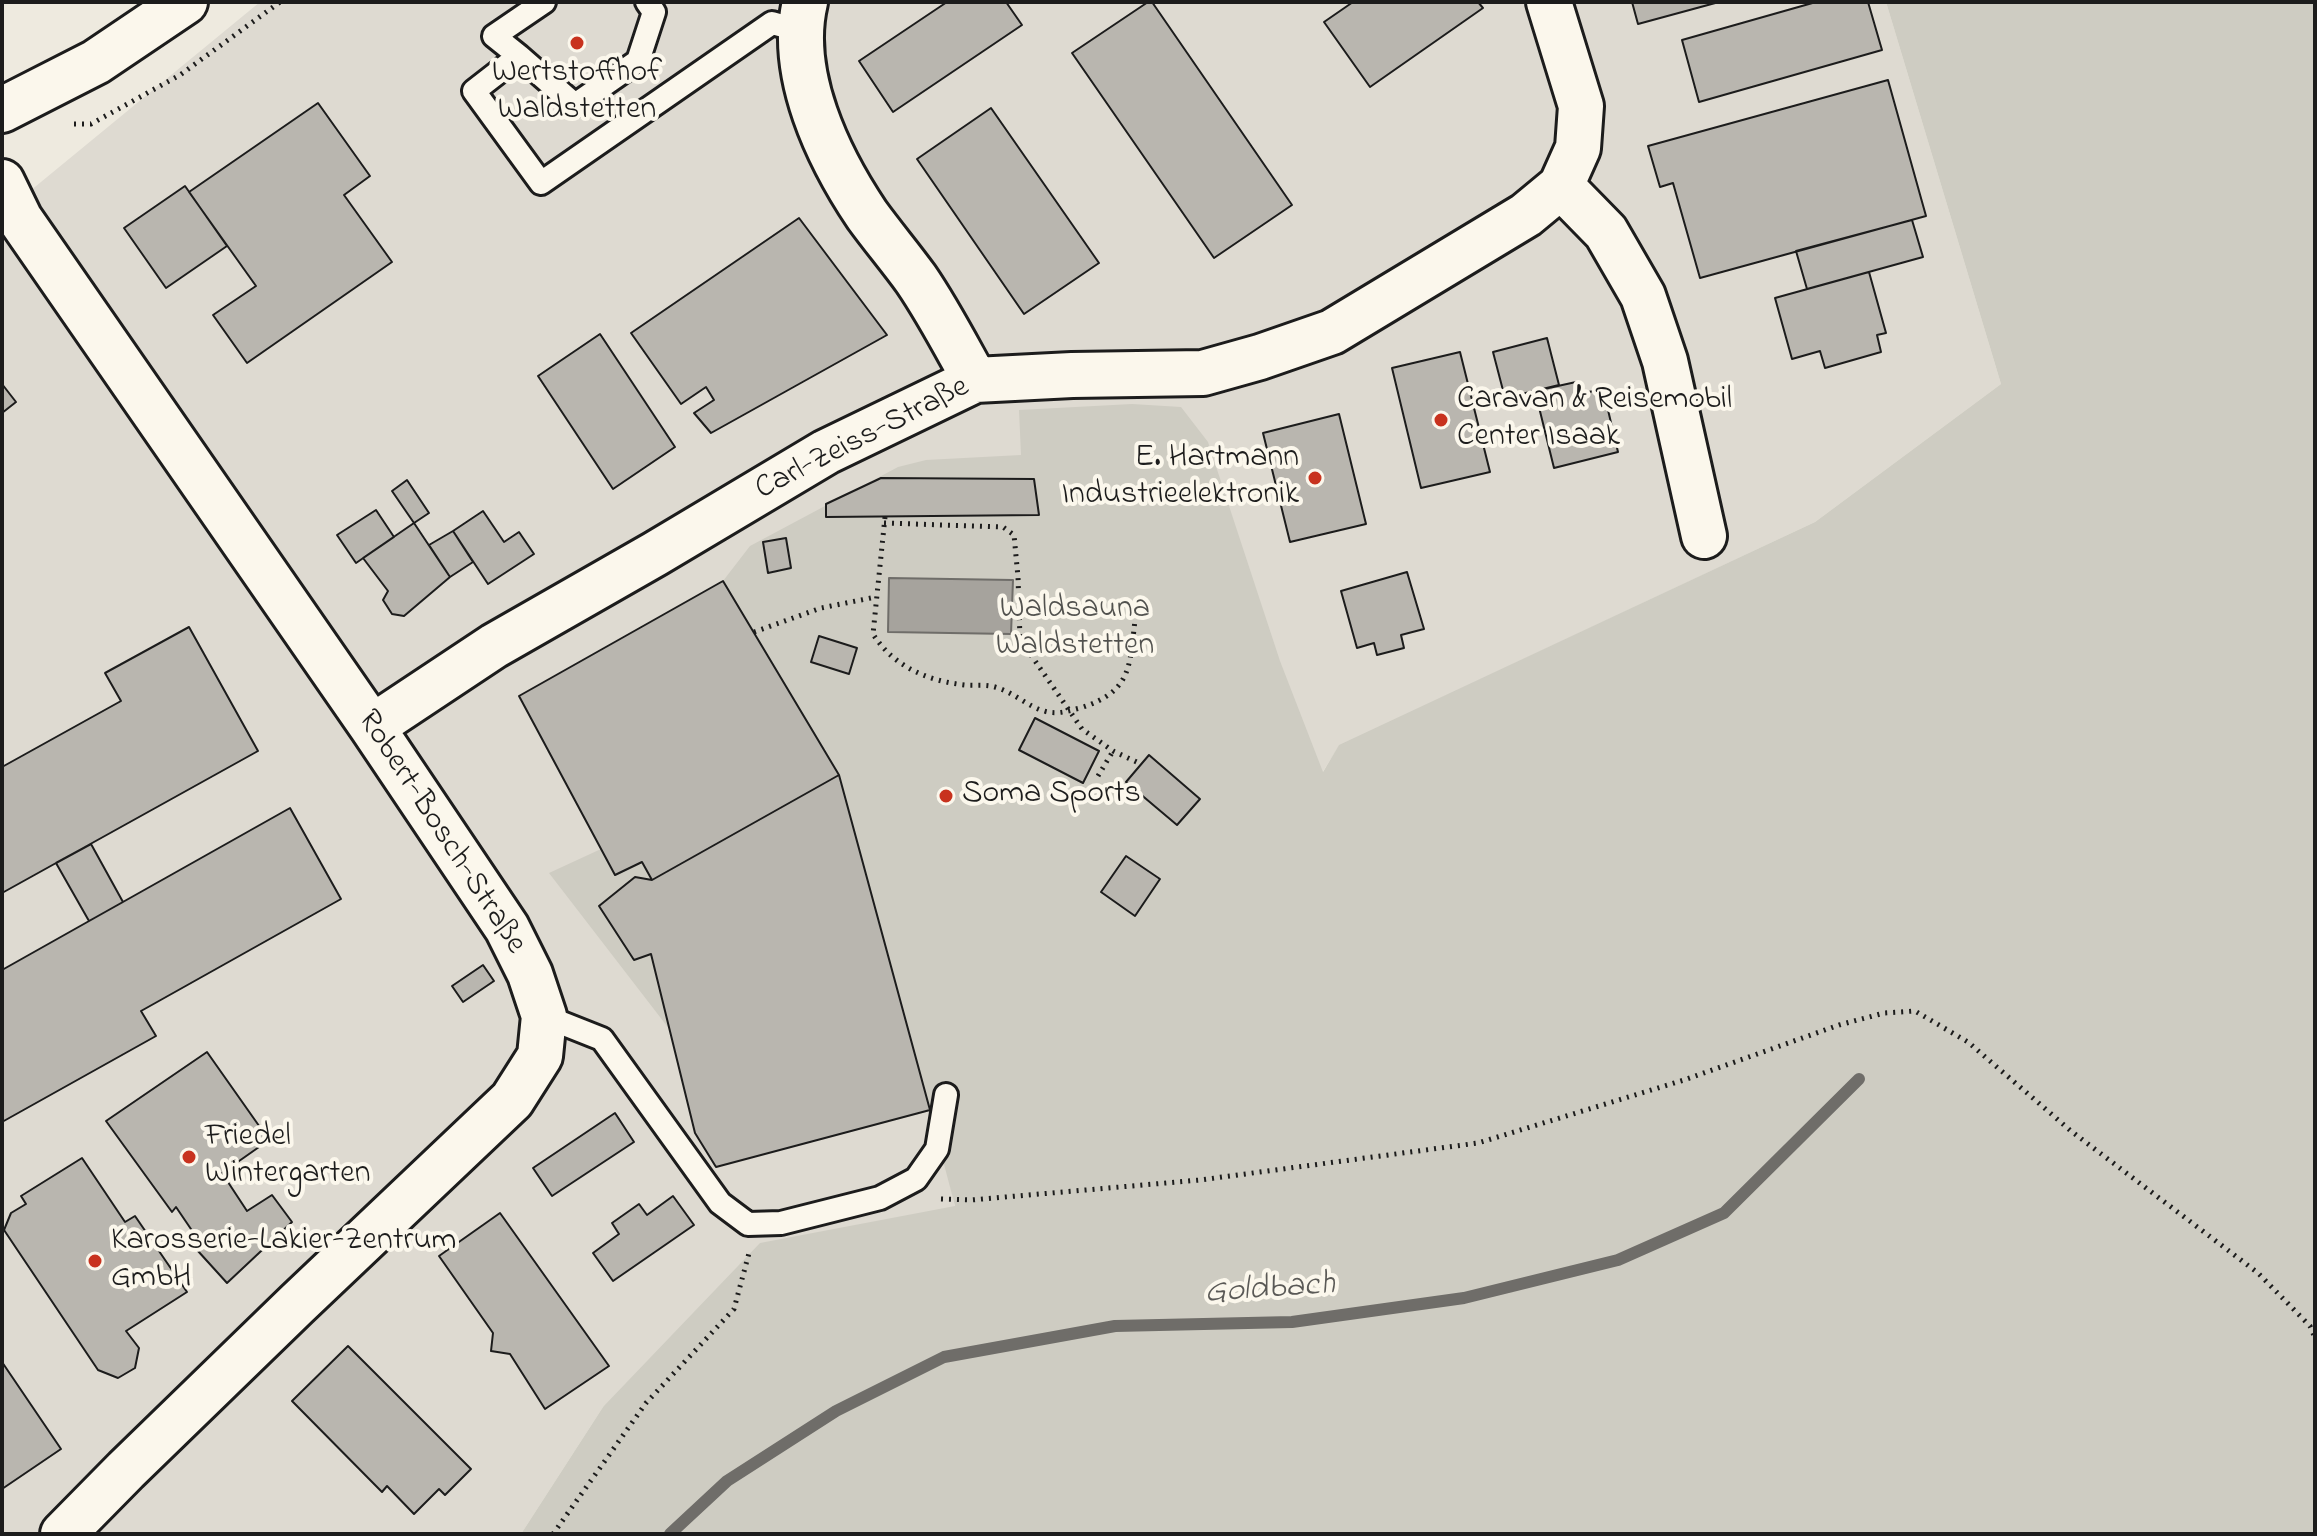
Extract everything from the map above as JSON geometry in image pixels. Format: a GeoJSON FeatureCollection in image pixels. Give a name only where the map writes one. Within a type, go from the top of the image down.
{"type":"FeatureCollection","features":[{"type":"Feature","properties":{"kind":"street"},"geometry":{"type":"LineString","coordinates":[[2,110],[96,62],[185,2]]}},
{"type":"Feature","properties":{"kind":"street","name":"Carl-Zeiss-Straße"},"geometry":{"type":"LineString","coordinates":[[372,727],[494,646],[826,452],[975,380],[1203,373],[1260,357],[1332,332],[1526,215],[1561,186],[1578,148],[1581,106],[1549,2]]}},
{"type":"Feature","properties":{"kind":"street"},"geometry":{"type":"LineString","coordinates":[[803,16],[811,108],[836,162],[867,214],[916,279],[975,380]]}},
{"type":"Feature","properties":{"kind":"street"},"geometry":{"type":"LineString","coordinates":[[1561,186],[1606,232],[1643,296],[1665,361],[1704,536]]}},
{"type":"Feature","properties":{"kind":"street","name":"Robert-Bosch-Straße"},"geometry":{"type":"LineString","coordinates":[[8,211],[372,727],[507,928],[530,974],[544,1016],[540,1056],[512,1100],[263,1337],[63,1534]]}},
{"type":"Feature","properties":{"kind":"lane"},"geometry":{"type":"LineString","coordinates":[[544,2],[494,36],[575,105],[638,61],[654,12],[647,2]]}},
{"type":"Feature","properties":{"kind":"lane"},"geometry":{"type":"LineString","coordinates":[[519,56],[474,91],[541,183],[772,23],[803,16]]}},
{"type":"Feature","properties":{"kind":"lane"},"geometry":{"type":"LineString","coordinates":[[544,1016],[602,1039],[720,1203],[748,1224],[781,1223],[880,1198],[916,1179],[937,1149],[946,1095]]}},
{"type":"Feature","properties":{"kind":"path"},"geometry":{"type":"LineString","coordinates":[[1136,613],[1128,667],[1122,684],[1111,695],[1069,711],[1056,714],[1042,711],[993,686],[965,685],[920,675],[883,650],[873,634],[884,520],[1003,527],[1014,535],[1020,639],[1069,711],[1082,729],[1113,751],[1141,764]]}},
{"type":"Feature","properties":{"kind":"path"},"geometry":{"type":"LineString","coordinates":[[754,632],[821,608],[876,597]]}},
{"type":"Feature","properties":{"kind":"path"},"geometry":{"type":"LineString","coordinates":[[1098,776],[1113,751]]}},
{"type":"Feature","properties":{"kind":"path"},"geometry":{"type":"LineString","coordinates":[[880,1198],[971,1200],[1200,1180],[1478,1143],[1684,1080],[1839,1025],[1884,1013],[1915,1011],[1968,1042],[2071,1131],[2258,1273],[2310,1326],[2315,1338]]}},
{"type":"Feature","properties":{"kind":"path"},"geometry":{"type":"LineString","coordinates":[[553,1534],[646,1403],[734,1309],[747,1255],[781,1223]]}},
{"type":"Feature","properties":{"kind":"shaded area"},"geometry":{"type":"Polygon","coordinates":[[[260,2],[1886,2],[2001,384],[1815,522],[1339,746],[1322,773],[949,1179],[955,1207],[603,1407],[521,1534],[2,1534],[2,214],[260,2]]]}},
{"type":"Feature","properties":{"kind":"shaded area"},"geometry":{"type":"Polygon","coordinates":[[[889,578],[1013,580],[1011,634],[888,632],[889,578]]]}},
{"type":"Feature","properties":{"kind":"green space","name":"Waldsauna Waldstetten"},"geometry":{"type":"Polygon","coordinates":[[[1886,2],[2315,2],[2315,1534],[521,1534],[603,1407],[760,1243],[955,1206],[930,1111],[716,1167],[695,1133],[670,1030],[549,873],[601,849],[519,696],[723,581],[750,546],[898,467],[926,460],[1021,455],[1019,410],[1132,404],[1181,407],[1208,442],[1280,661],[1323,772],[1339,745],[1815,522],[2001,384],[1886,2]]]}},
{"type":"Feature","properties":{"kind":"building"},"geometry":{"type":"Polygon","coordinates":[[[947,2],[1006,2],[1022,25],[893,112],[859,61],[947,2]]]}},
{"type":"Feature","properties":{"kind":"building"},"geometry":{"type":"Polygon","coordinates":[[[1152,2],[1292,205],[1214,258],[1072,53],[1152,2]]]}},
{"type":"Feature","properties":{"kind":"building"},"geometry":{"type":"Polygon","coordinates":[[[1353,2],[1478,2],[1483,8],[1370,87],[1324,22],[1353,2]]]}},
{"type":"Feature","properties":{"kind":"building"},"geometry":{"type":"Polygon","coordinates":[[[1632,2],[1719,2],[1638,24],[1632,2]]]}},
{"type":"Feature","properties":{"kind":"building"},"geometry":{"type":"Polygon","coordinates":[[[1816,2],[1868,2],[1882,50],[1699,102],[1682,40],[1816,2]]]}},
{"type":"Feature","properties":{"kind":"building"},"geometry":{"type":"Polygon","coordinates":[[[1888,80],[1926,216],[1700,278],[1673,183],[1660,187],[1648,146],[1888,80]]]}},
{"type":"Feature","properties":{"kind":"building"},"geometry":{"type":"Polygon","coordinates":[[[318,103],[370,176],[344,195],[392,262],[247,363],[213,315],[256,286],[189,192],[318,103]]]}},
{"type":"Feature","properties":{"kind":"building"},"geometry":{"type":"Polygon","coordinates":[[[991,108],[1099,263],[1024,314],[917,159],[991,108]]]}},
{"type":"Feature","properties":{"kind":"building"},"geometry":{"type":"Polygon","coordinates":[[[185,186],[227,246],[166,288],[124,228],[185,186]]]}},
{"type":"Feature","properties":{"kind":"building"},"geometry":{"type":"Polygon","coordinates":[[[799,218],[887,335],[711,433],[694,413],[714,400],[706,387],[681,404],[631,333],[799,218]]]}},
{"type":"Feature","properties":{"kind":"building"},"geometry":{"type":"Polygon","coordinates":[[[1912,220],[1923,257],[1807,289],[1796,251],[1912,220]]]}},
{"type":"Feature","properties":{"kind":"building"},"geometry":{"type":"Polygon","coordinates":[[[1869,272],[1886,333],[1877,335],[1881,352],[1825,368],[1820,351],[1792,359],[1775,298],[1869,272]]]}},
{"type":"Feature","properties":{"kind":"building"},"geometry":{"type":"Polygon","coordinates":[[[600,334],[675,447],[613,489],[538,376],[600,334]]]}},
{"type":"Feature","properties":{"kind":"building"},"geometry":{"type":"Polygon","coordinates":[[[1547,338],[1559,385],[1505,398],[1493,352],[1547,338]]]}},
{"type":"Feature","properties":{"kind":"building","name":"Caravan & Reisemobil Center Isaak"},"geometry":{"type":"Polygon","coordinates":[[[1460,352],[1490,472],[1421,488],[1392,368],[1460,352]]]}},
{"type":"Feature","properties":{"kind":"building"},"geometry":{"type":"Polygon","coordinates":[[[1576,382],[1579,394],[1603,389],[1618,452],[1554,468],[1535,391],[1576,382]]]}},
{"type":"Feature","properties":{"kind":"building"},"geometry":{"type":"Polygon","coordinates":[[[2,384],[16,402],[2,413],[2,384]]]}},
{"type":"Feature","properties":{"kind":"building","name":"E. Hartmann Industrieelektronik"},"geometry":{"type":"Polygon","coordinates":[[[1339,414],[1366,524],[1290,542],[1263,433],[1339,414]]]}},
{"type":"Feature","properties":{"kind":"building"},"geometry":{"type":"Polygon","coordinates":[[[881,478],[1034,479],[1039,515],[826,517],[826,504],[881,478]]]}},
{"type":"Feature","properties":{"kind":"building"},"geometry":{"type":"Polygon","coordinates":[[[407,480],[429,513],[414,523],[392,491],[407,480]]]}},
{"type":"Feature","properties":{"kind":"building"},"geometry":{"type":"Polygon","coordinates":[[[376,510],[394,537],[356,563],[337,535],[376,510]]]}},
{"type":"Feature","properties":{"kind":"building"},"geometry":{"type":"Polygon","coordinates":[[[483,511],[504,542],[519,532],[534,554],[488,584],[453,531],[483,511]]]}},
{"type":"Feature","properties":{"kind":"building"},"geometry":{"type":"Polygon","coordinates":[[[414,523],[450,577],[404,616],[392,614],[383,600],[388,591],[363,558],[414,523]]]}},
{"type":"Feature","properties":{"kind":"building"},"geometry":{"type":"Polygon","coordinates":[[[453,531],[473,562],[450,577],[429,545],[453,531]]]}},
{"type":"Feature","properties":{"kind":"building"},"geometry":{"type":"Polygon","coordinates":[[[786,538],[791,568],[768,573],[763,542],[786,538]]]}},
{"type":"Feature","properties":{"kind":"building"},"geometry":{"type":"Polygon","coordinates":[[[1407,572],[1424,629],[1401,635],[1404,648],[1377,655],[1374,643],[1357,648],[1341,591],[1407,572]]]}},
{"type":"Feature","properties":{"kind":"building"},"geometry":{"type":"Polygon","coordinates":[[[723,581],[839,775],[652,880],[642,862],[615,875],[519,696],[723,581]]]}},
{"type":"Feature","properties":{"kind":"building"},"geometry":{"type":"Polygon","coordinates":[[[189,627],[258,751],[2,893],[2,767],[121,701],[105,673],[189,627]]]}},
{"type":"Feature","properties":{"kind":"building"},"geometry":{"type":"Polygon","coordinates":[[[819,636],[857,648],[849,674],[811,662],[819,636]]]}},
{"type":"Feature","properties":{"kind":"building"},"geometry":{"type":"Polygon","coordinates":[[[1035,718],[1099,751],[1083,783],[1019,750],[1035,718]]]}},
{"type":"Feature","properties":{"kind":"building"},"geometry":{"type":"Polygon","coordinates":[[[1149,755],[1200,799],[1177,825],[1126,782],[1149,755]]]}},
{"type":"Feature","properties":{"kind":"building"},"geometry":{"type":"Polygon","coordinates":[[[839,775],[930,1110],[716,1167],[695,1133],[651,954],[634,960],[599,906],[635,877],[652,880],[839,775]]]}},
{"type":"Feature","properties":{"kind":"building"},"geometry":{"type":"Polygon","coordinates":[[[290,808],[341,899],[141,1011],[156,1036],[2,1122],[2,970],[290,808]]]}},
{"type":"Feature","properties":{"kind":"building"},"geometry":{"type":"Polygon","coordinates":[[[91,844],[123,902],[89,921],[56,863],[91,844]]]}},
{"type":"Feature","properties":{"kind":"building"},"geometry":{"type":"Polygon","coordinates":[[[1126,856],[1160,879],[1135,916],[1101,892],[1126,856]]]}},
{"type":"Feature","properties":{"kind":"building"},"geometry":{"type":"Polygon","coordinates":[[[483,965],[494,981],[463,1002],[452,986],[483,965]]]}},
{"type":"Feature","properties":{"kind":"building","name":"Friedel Wintergarten"},"geometry":{"type":"Polygon","coordinates":[[[207,1052],[269,1140],[222,1173],[247,1211],[272,1195],[292,1222],[227,1283],[188,1240],[195,1235],[176,1207],[172,1212],[106,1121],[207,1052]]]}},
{"type":"Feature","properties":{"kind":"building"},"geometry":{"type":"Polygon","coordinates":[[[615,1113],[634,1142],[552,1196],[533,1168],[615,1113]]]}},
{"type":"Feature","properties":{"kind":"building","name":"Karosserie-Lakier-Zentrum GmbH"},"geometry":{"type":"Polygon","coordinates":[[[82,1158],[125,1222],[135,1216],[187,1292],[126,1331],[139,1348],[135,1368],[118,1378],[98,1370],[4,1230],[11,1213],[26,1204],[21,1196],[82,1158]]]}},
{"type":"Feature","properties":{"kind":"building"},"geometry":{"type":"Polygon","coordinates":[[[673,1196],[694,1225],[613,1281],[593,1253],[619,1234],[612,1223],[639,1204],[647,1215],[673,1196]]]}},
{"type":"Feature","properties":{"kind":"building"},"geometry":{"type":"Polygon","coordinates":[[[500,1213],[609,1366],[545,1409],[510,1354],[491,1351],[493,1333],[439,1256],[500,1213]]]}},
{"type":"Feature","properties":{"kind":"building"},"geometry":{"type":"Polygon","coordinates":[[[348,1346],[471,1469],[445,1495],[439,1489],[414,1514],[387,1486],[382,1492],[292,1401],[348,1346]]]}},
{"type":"Feature","properties":{"kind":"building"},"geometry":{"type":"Polygon","coordinates":[[[2,1362],[61,1449],[2,1489],[2,1362]]]}},
{"type":"Feature","properties":{"kind":"waterway","name":"Goldbach"},"geometry":{"type":"LineString","coordinates":[[670,1534],[727,1481],[836,1411],[944,1357],[1115,1326],[1292,1322],[1464,1298],[1618,1260],[1724,1213],[1859,1079]]}},
{"type":"Feature","properties":{"kind":"place","name":"Wertstoffhof Waldstetten"},"geometry":{"type":"Point","coordinates":[577,43]}},
{"type":"Feature","properties":{"kind":"place","name":"Caravan & Reisemobil Center Isaak"},"geometry":{"type":"Point","coordinates":[1441,420]}},
{"type":"Feature","properties":{"kind":"place","name":"E. Hartmann Industrieelektronik"},"geometry":{"type":"Point","coordinates":[1315,478]}},
{"type":"Feature","properties":{"kind":"place","name":"Soma Sports"},"geometry":{"type":"Point","coordinates":[946,796]}},
{"type":"Feature","properties":{"kind":"place","name":"Friedel Wintergarten"},"geometry":{"type":"Point","coordinates":[189,1157]}},
{"type":"Feature","properties":{"kind":"place","name":"Karosserie-Lakier-Zentrum GmbH"},"geometry":{"type":"Point","coordinates":[95,1261]}}]}
